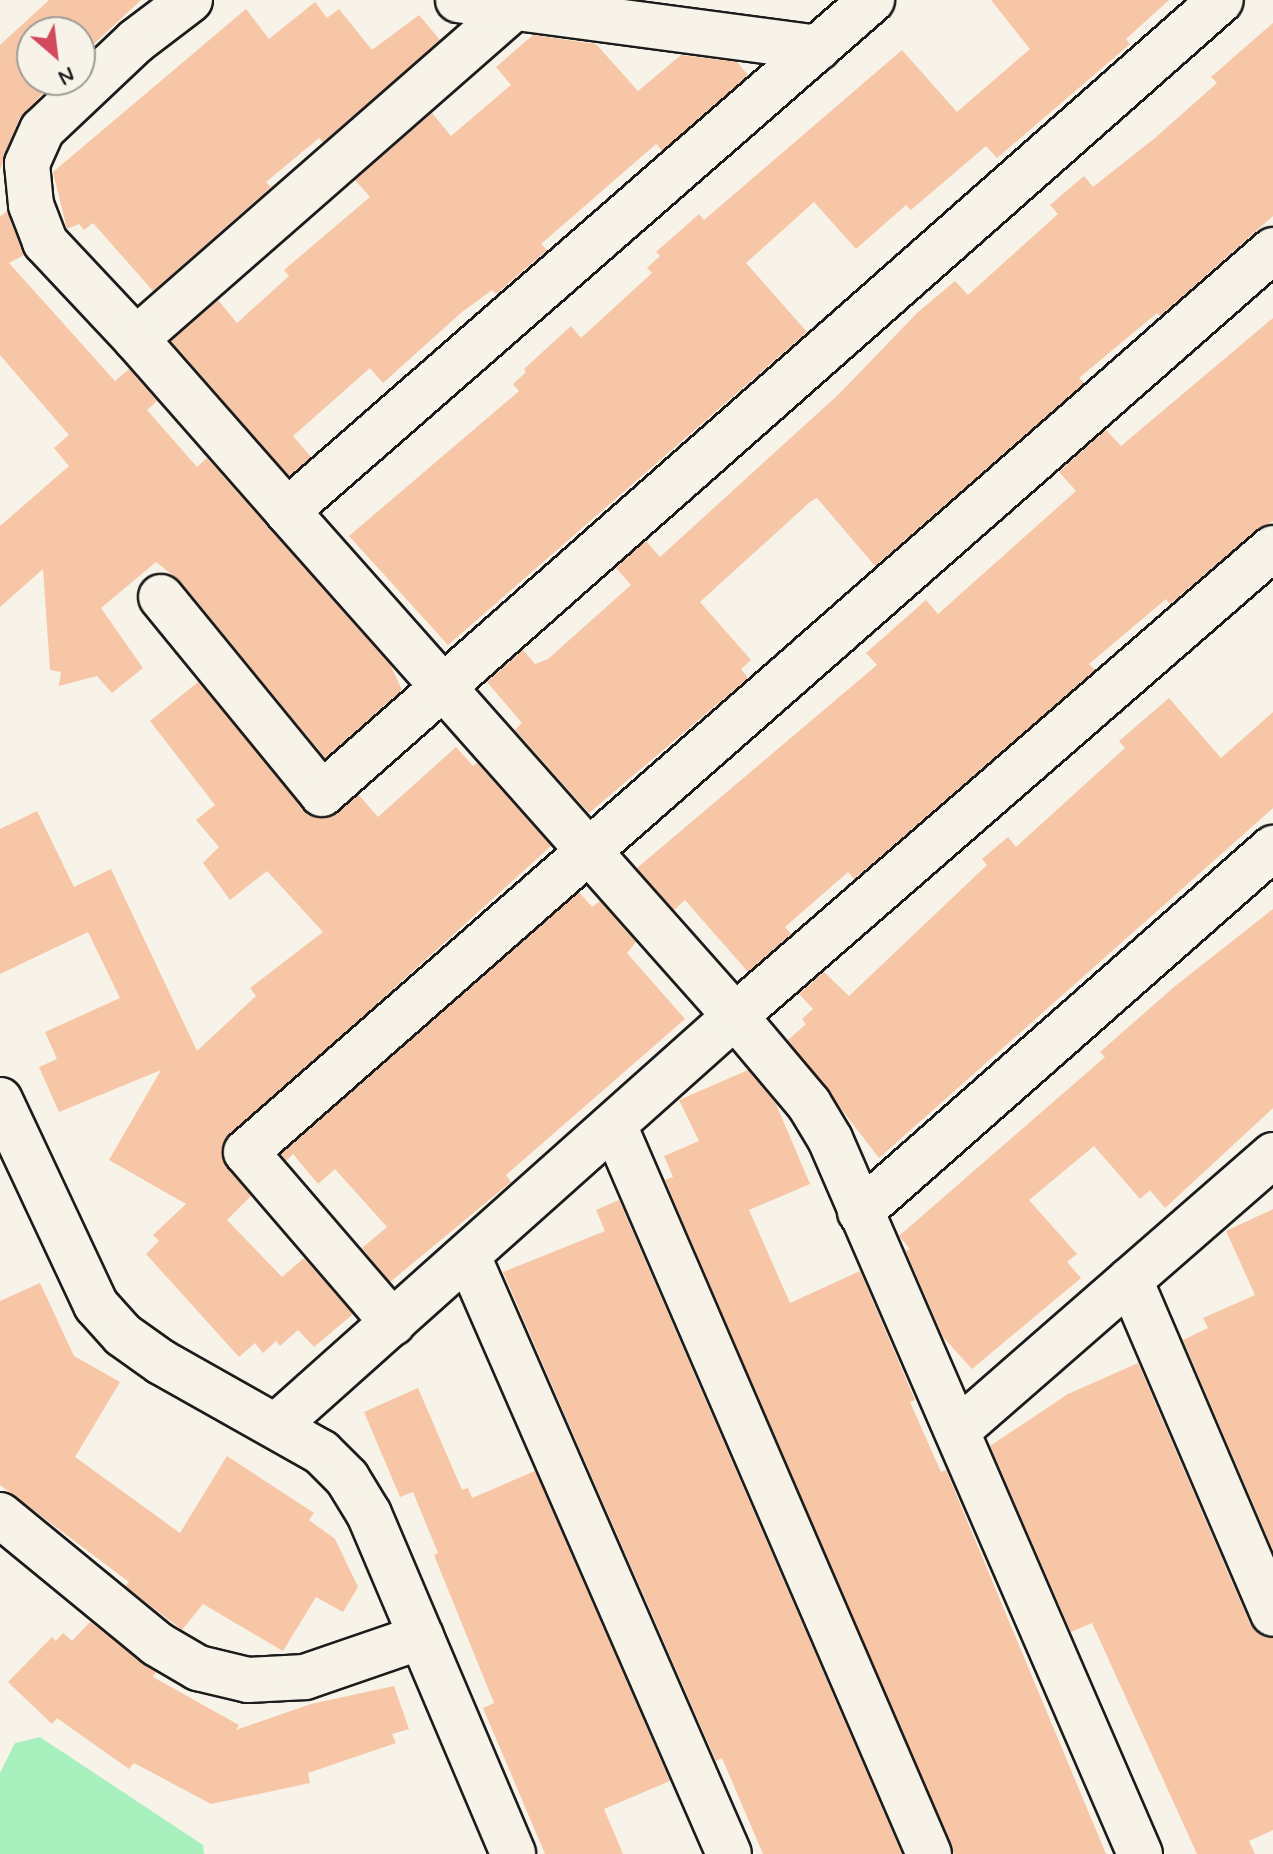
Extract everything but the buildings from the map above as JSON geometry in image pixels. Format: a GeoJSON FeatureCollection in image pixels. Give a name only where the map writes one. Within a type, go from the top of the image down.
{"type":"FeatureCollection","features":[{"type":"Feature","properties":{"kind":"street"},"geometry":{"type":"LineString","coordinates":[[190,0],[136,41],[42,130],[27,164],[31,205],[45,242],[136,339],[444,685],[809,1104],[957,1431],[1140,1854]]}},
{"type":"Feature","properties":{"kind":"street"},"geometry":{"type":"LineString","coordinates":[[458,0],[818,48]]}},
{"type":"Feature","properties":{"kind":"street"},"geometry":{"type":"LineString","coordinates":[[287,511],[872,0]]}},
{"type":"Feature","properties":{"kind":"street"},"geometry":{"type":"LineString","coordinates":[[161,597],[322,794],[1221,0]]}},
{"type":"Feature","properties":{"kind":"street"},"geometry":{"type":"LineString","coordinates":[[136,339],[514,8]]}},
{"type":"Feature","properties":{"kind":"street"},"geometry":{"type":"LineString","coordinates":[[393,1323],[246,1152],[588,848],[1273,250]]}},
{"type":"Feature","properties":{"kind":"street"},"geometry":{"type":"LineString","coordinates":[[276,1426],[735,1016],[1273,548]]}},
{"type":"Feature","properties":{"kind":"street"},"geometry":{"type":"LineString","coordinates":[[860,1212],[1273,848]]}},
{"type":"Feature","properties":{"kind":"street"},"geometry":{"type":"LineString","coordinates":[[0,1100],[96,1305],[123,1335],[161,1362],[321,1452],[347,1478],[369,1514],[513,1854]]}},
{"type":"Feature","properties":{"kind":"street"},"geometry":{"type":"LineString","coordinates":[[614,1125],[929,1854]]}},
{"type":"Feature","properties":{"kind":"street"},"geometry":{"type":"LineString","coordinates":[[957,1431],[1273,1155]]}},
{"type":"Feature","properties":{"kind":"street"},"geometry":{"type":"LineString","coordinates":[[468,1256],[729,1854]]}},
{"type":"Feature","properties":{"kind":"street"},"geometry":{"type":"LineString","coordinates":[[1130,1280],[1273,1614]]}},
{"type":"Feature","properties":{"kind":"street"},"geometry":{"type":"LineString","coordinates":[[0,1515],[157,1644],[198,1668],[248,1680],[305,1677],[421,1637]]}},
{"type":"Feature","properties":{"kind":"green space"},"geometry":{"type":"Polygon","coordinates":[[[40,1737],[203,1845],[204,1854],[0,1854],[0,1773],[15,1743],[40,1737]]]}}]}
